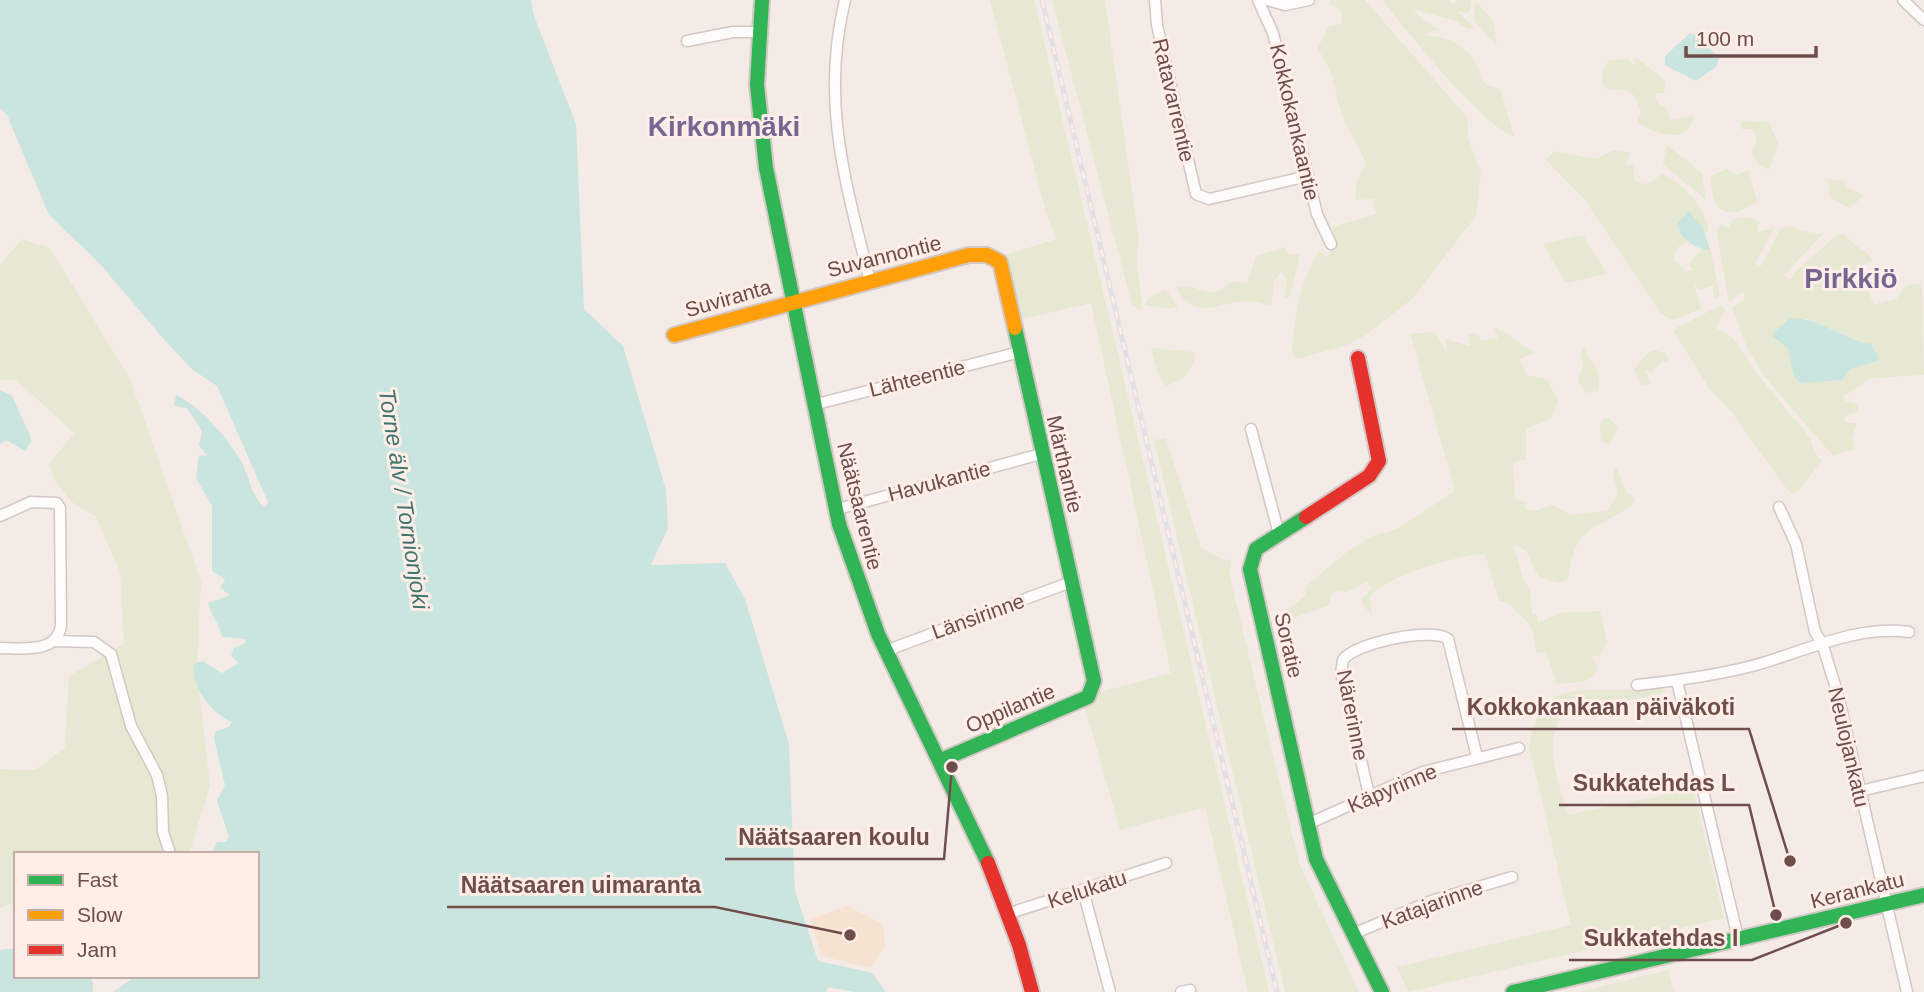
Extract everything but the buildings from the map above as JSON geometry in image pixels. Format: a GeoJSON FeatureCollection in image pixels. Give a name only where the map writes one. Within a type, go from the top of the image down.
{"type":"FeatureCollection","features":[{"type":"Feature","properties":{"kind":"street","name":"Näätsaarentie"},"geometry":{"type":"LineString","coordinates":[[762,0],[758,32],[757,115],[763,164],[813,405],[857,579],[887,653],[940,761],[1007,914],[1032,992]]}},
{"type":"Feature","properties":{"kind":"street"},"geometry":{"type":"LineString","coordinates":[[845,0],[835,60],[835,132],[870,282]]}},
{"type":"Feature","properties":{"kind":"street","name":"Ratavarrentie"},"geometry":{"type":"LineString","coordinates":[[1155,0],[1157,25],[1194,189],[1201,197],[1209,199],[1308,176]]}},
{"type":"Feature","properties":{"kind":"street","name":"Kokkokankaantie"},"geometry":{"type":"LineString","coordinates":[[1258,0],[1273,33],[1317,214],[1331,244]]}},
{"type":"Feature","properties":{"kind":"street"},"geometry":{"type":"LineString","coordinates":[[1267,0],[1285,5],[1309,0]]}},
{"type":"Feature","properties":{"kind":"street"},"geometry":{"type":"LineString","coordinates":[[1903,0],[1924,20]]}},
{"type":"Feature","properties":{"kind":"street"},"geometry":{"type":"LineString","coordinates":[[687,41],[733,33],[758,32]]}},
{"type":"Feature","properties":{"kind":"street","name":"Suvannontie"},"geometry":{"type":"LineString","coordinates":[[793,301],[969,256],[987,255]]}},
{"type":"Feature","properties":{"kind":"street","name":"Märthantie"},"geometry":{"type":"LineString","coordinates":[[987,255],[1000,262],[1093,689]]}},
{"type":"Feature","properties":{"kind":"street","name":"Suviranta"},"geometry":{"type":"LineString","coordinates":[[674,335],[793,301]]}},
{"type":"Feature","properties":{"kind":"street","name":"Lähteentie"},"geometry":{"type":"LineString","coordinates":[[813,405],[1020,352]]}},
{"type":"Feature","properties":{"kind":"street","name":"Soratie"},"geometry":{"type":"LineString","coordinates":[[1358,358],[1379,450],[1376,469],[1370,476],[1256,549],[1250,569],[1316,859],[1382,992]]}},
{"type":"Feature","properties":{"kind":"street"},"geometry":{"type":"LineString","coordinates":[[1251,429],[1279,534]]}},
{"type":"Feature","properties":{"kind":"street","name":"Havukantie"},"geometry":{"type":"LineString","coordinates":[[838,509],[1041,454]]}},
{"type":"Feature","properties":{"kind":"street"},"geometry":{"type":"LineString","coordinates":[[0,516],[31,502],[52,500],[60,508],[61,624],[54,641]]}},
{"type":"Feature","properties":{"kind":"street","name":"Neulojankatu"},"geometry":{"type":"LineString","coordinates":[[1779,507],[1796,544],[1815,632],[1822,643],[1838,695],[1907,992]]}},
{"type":"Feature","properties":{"kind":"street","name":"Länsirinne"},"geometry":{"type":"LineString","coordinates":[[887,653],[896,647],[1071,582]]}},
{"type":"Feature","properties":{"kind":"street"},"geometry":{"type":"LineString","coordinates":[[1637,685],[1676,681],[1749,667],[1822,643],[1894,630],[1909,632]]}},
{"type":"Feature","properties":{"kind":"street","name":"Närerinne"},"geometry":{"type":"LineString","coordinates":[[1369,795],[1341,673],[1343,660],[1356,649],[1426,632],[1445,636],[1453,651],[1477,757]]}},
{"type":"Feature","properties":{"kind":"street"},"geometry":{"type":"LineString","coordinates":[[0,648],[39,647],[54,641],[94,642],[111,654],[131,726],[157,775],[162,796],[163,832],[169,850]]}},
{"type":"Feature","properties":{"kind":"street"},"geometry":{"type":"LineString","coordinates":[[1676,681],[1738,938]]}},
{"type":"Feature","properties":{"kind":"street","name":"Oppilantie"},"geometry":{"type":"LineString","coordinates":[[940,761],[1088,697],[1093,689]]}},
{"type":"Feature","properties":{"kind":"street","name":"Käpyrinne"},"geometry":{"type":"LineString","coordinates":[[1308,824],[1423,772],[1519,748]]}},
{"type":"Feature","properties":{"kind":"street"},"geometry":{"type":"LineString","coordinates":[[1860,791],[1924,776]]}},
{"type":"Feature","properties":{"kind":"street","name":"Kelukatu"},"geometry":{"type":"LineString","coordinates":[[1007,914],[1166,863]]}},
{"type":"Feature","properties":{"kind":"street","name":"Katajarinne"},"geometry":{"type":"LineString","coordinates":[[1353,934],[1431,901],[1512,877]]}},
{"type":"Feature","properties":{"kind":"street"},"geometry":{"type":"LineString","coordinates":[[1083,890],[1110,992]]}},
{"type":"Feature","properties":{"kind":"street","name":"Kerankatu"},"geometry":{"type":"LineString","coordinates":[[1513,992],[1924,895]]}},
{"type":"Feature","properties":{"kind":"green space"},"geometry":{"type":"Polygon","coordinates":[[[990,0],[1034,0],[1269,992],[1248,992],[1205,807],[1120,830],[1083,700],[1093,694],[1171,673],[1091,303],[1015,321],[1001,256],[1057,239],[1047,216],[990,0]]]}},
{"type":"Feature","properties":{"kind":"green space"},"geometry":{"type":"Polygon","coordinates":[[[1052,0],[1105,0],[1139,240],[1137,258],[1141,311],[1132,305],[1052,0]]]}},
{"type":"Feature","properties":{"kind":"green space"},"geometry":{"type":"Polygon","coordinates":[[[1331,0],[1365,0],[1467,117],[1468,137],[1481,174],[1476,216],[1413,298],[1366,335],[1347,345],[1298,359],[1292,354],[1294,327],[1299,301],[1312,263],[1319,251],[1327,257],[1336,248],[1332,227],[1376,214],[1373,199],[1355,200],[1357,181],[1366,164],[1342,115],[1328,66],[1317,49],[1329,26],[1342,24],[1341,10],[1329,4],[1331,0]]]}},
{"type":"Feature","properties":{"kind":"green space"},"geometry":{"type":"Polygon","coordinates":[[[1382,0],[1449,0],[1454,5],[1457,0],[1471,0],[1470,10],[1466,13],[1458,11],[1474,28],[1468,29],[1455,21],[1413,9],[1423,20],[1440,29],[1427,33],[1427,36],[1444,38],[1459,45],[1475,62],[1483,81],[1501,90],[1514,137],[1499,128],[1463,95],[1382,0]]]}},
{"type":"Feature","properties":{"kind":"green space"},"geometry":{"type":"Polygon","coordinates":[[[1475,0],[1493,21],[1497,46],[1474,21],[1475,0]]]}},
{"type":"Feature","properties":{"kind":"green space"},"geometry":{"type":"Polygon","coordinates":[[[1634,56],[1666,81],[1664,93],[1656,93],[1655,97],[1658,104],[1667,108],[1670,120],[1693,116],[1684,133],[1664,134],[1646,127],[1637,121],[1641,114],[1636,99],[1630,92],[1606,89],[1602,78],[1607,63],[1610,60],[1627,59],[1635,66],[1634,56]]]}},
{"type":"Feature","properties":{"kind":"green space"},"geometry":{"type":"Polygon","coordinates":[[[1741,121],[1769,122],[1778,143],[1769,170],[1758,165],[1752,154],[1756,136],[1752,129],[1741,129],[1741,121]]]}},
{"type":"Feature","properties":{"kind":"green space"},"geometry":{"type":"Polygon","coordinates":[[[1667,145],[1702,173],[1706,200],[1663,164],[1667,145]]]}},
{"type":"Feature","properties":{"kind":"green space"},"geometry":{"type":"Polygon","coordinates":[[[1614,150],[1631,153],[1624,166],[1635,165],[1633,179],[1646,184],[1661,174],[1685,189],[1703,213],[1709,230],[1705,234],[1692,214],[1686,214],[1677,223],[1691,241],[1678,247],[1673,260],[1686,271],[1693,271],[1689,264],[1702,249],[1710,249],[1720,295],[1714,300],[1713,285],[1700,290],[1694,284],[1701,309],[1673,320],[1661,314],[1584,199],[1546,160],[1554,151],[1596,159],[1614,150]]]}},
{"type":"Feature","properties":{"kind":"green space"},"geometry":{"type":"Polygon","coordinates":[[[1727,169],[1736,175],[1749,170],[1757,202],[1738,212],[1727,212],[1718,207],[1713,198],[1711,176],[1727,169]]]}},
{"type":"Feature","properties":{"kind":"green space"},"geometry":{"type":"Polygon","coordinates":[[[1828,179],[1843,180],[1846,188],[1864,195],[1850,208],[1830,198],[1828,179]]]}},
{"type":"Feature","properties":{"kind":"green space"},"geometry":{"type":"Polygon","coordinates":[[[1751,217],[1760,223],[1757,226],[1758,232],[1774,228],[1755,264],[1761,266],[1781,228],[1794,226],[1801,231],[1823,234],[1784,275],[1791,281],[1793,274],[1838,234],[1845,234],[1873,261],[1864,264],[1870,278],[1857,285],[1869,293],[1874,305],[1897,298],[1906,285],[1919,283],[1922,288],[1924,375],[1871,378],[1843,397],[1845,401],[1858,404],[1859,412],[1847,415],[1844,419],[1847,423],[1857,423],[1852,438],[1854,449],[1833,456],[1765,377],[1747,348],[1732,307],[1743,301],[1745,294],[1742,292],[1729,302],[1716,229],[1721,224],[1730,228],[1732,219],[1751,217]],[[1808,319],[1777,329],[1773,338],[1788,349],[1794,377],[1801,383],[1842,380],[1850,369],[1877,361],[1879,357],[1873,346],[1808,319]]]}},
{"type":"Feature","properties":{"kind":"green space"},"geometry":{"type":"Polygon","coordinates":[[[1583,235],[1607,274],[1566,283],[1543,244],[1583,235]]]}},
{"type":"Feature","properties":{"kind":"green space"},"geometry":{"type":"Polygon","coordinates":[[[22,239],[50,248],[130,379],[201,581],[197,671],[210,786],[190,852],[14,852],[14,903],[0,908],[0,769],[35,770],[65,748],[69,676],[124,644],[120,572],[96,517],[72,502],[55,481],[49,464],[74,433],[16,380],[0,380],[0,265],[22,239]]]}},
{"type":"Feature","properties":{"kind":"green space"},"geometry":{"type":"Polygon","coordinates":[[[1285,247],[1288,255],[1300,254],[1290,297],[1284,298],[1287,280],[1281,272],[1274,281],[1271,306],[1249,301],[1200,308],[1183,298],[1176,287],[1215,292],[1233,281],[1247,284],[1256,256],[1285,247]]]}},
{"type":"Feature","properties":{"kind":"green space"},"geometry":{"type":"Polygon","coordinates":[[[1166,290],[1178,307],[1167,309],[1145,305],[1148,298],[1166,290]]]}},
{"type":"Feature","properties":{"kind":"green space"},"geometry":{"type":"Polygon","coordinates":[[[1721,305],[1725,310],[1716,328],[1733,338],[1756,373],[1811,439],[1814,451],[1822,461],[1798,491],[1791,493],[1786,488],[1730,410],[1710,390],[1674,332],[1678,327],[1721,305]]]}},
{"type":"Feature","properties":{"kind":"green space"},"geometry":{"type":"Polygon","coordinates":[[[1494,327],[1535,352],[1520,359],[1526,375],[1546,379],[1558,400],[1552,418],[1526,429],[1526,459],[1513,463],[1515,499],[1525,502],[1525,509],[1534,511],[1552,505],[1572,515],[1607,511],[1618,493],[1613,474],[1616,466],[1626,492],[1635,498],[1631,506],[1587,532],[1581,539],[1568,579],[1558,583],[1538,576],[1526,551],[1518,546],[1514,548],[1524,581],[1530,588],[1532,614],[1538,616],[1538,623],[1560,613],[1600,611],[1607,643],[1600,655],[1592,657],[1598,667],[1596,673],[1587,680],[1557,684],[1546,652],[1536,653],[1534,634],[1530,626],[1509,605],[1499,601],[1485,554],[1422,568],[1389,582],[1369,599],[1372,615],[1362,604],[1362,598],[1372,589],[1367,582],[1347,592],[1337,591],[1331,594],[1329,605],[1291,619],[1285,612],[1305,596],[1306,586],[1348,551],[1372,536],[1397,529],[1455,491],[1410,334],[1434,332],[1448,354],[1445,339],[1470,346],[1468,333],[1477,334],[1481,340],[1498,338],[1494,327]]]}},
{"type":"Feature","properties":{"kind":"green space"},"geometry":{"type":"Polygon","coordinates":[[[1586,346],[1588,358],[1596,368],[1598,391],[1586,393],[1578,381],[1583,365],[1580,353],[1586,346]]]}},
{"type":"Feature","properties":{"kind":"green space"},"geometry":{"type":"Polygon","coordinates":[[[1151,348],[1193,352],[1195,361],[1183,379],[1166,386],[1158,374],[1151,348]]]}},
{"type":"Feature","properties":{"kind":"green space"},"geometry":{"type":"Polygon","coordinates":[[[1654,350],[1665,353],[1669,359],[1665,363],[1663,360],[1651,373],[1645,370],[1651,384],[1641,385],[1634,369],[1654,350]]]}},
{"type":"Feature","properties":{"kind":"green space"},"geometry":{"type":"Polygon","coordinates":[[[1604,417],[1618,427],[1609,445],[1601,442],[1600,427],[1604,417]]]}},
{"type":"Feature","properties":{"kind":"green space"},"geometry":{"type":"Polygon","coordinates":[[[1166,438],[1201,548],[1222,559],[1231,560],[1229,573],[1299,863],[1359,992],[1285,992],[1154,440],[1166,438]]]}},
{"type":"Feature","properties":{"kind":"green space"},"geometry":{"type":"Polygon","coordinates":[[[1662,688],[1665,691],[1663,693],[1565,714],[1557,724],[1554,762],[1567,815],[1693,789],[1724,918],[1408,992],[1397,967],[1571,925],[1529,746],[1534,726],[1540,712],[1558,695],[1584,690],[1662,688]]]}},
{"type":"Feature","properties":{"kind":"green space"},"geometry":{"type":"Polygon","coordinates":[[[1668,970],[1674,992],[1579,992],[1668,970]]]}},
{"type":"Feature","properties":{"kind":"sand"},"geometry":{"type":"Polygon","coordinates":[[[847,906],[883,924],[885,946],[870,968],[822,956],[810,919],[847,906]]]}},
{"type":"Feature","properties":{"kind":"water","name":"Torne älv / Tornionjoki"},"geometry":{"type":"Polygon","coordinates":[[[0,0],[531,0],[534,16],[576,124],[584,309],[623,346],[666,490],[668,528],[651,565],[725,563],[745,599],[789,744],[795,891],[818,961],[872,973],[886,992],[855,992],[828,987],[826,992],[113,992],[133,978],[259,978],[259,852],[213,852],[217,842],[226,842],[229,837],[217,801],[225,785],[214,738],[216,731],[229,727],[232,722],[210,706],[199,690],[194,673],[194,664],[202,661],[222,673],[239,663],[231,656],[234,648],[245,643],[246,639],[222,637],[208,603],[230,595],[220,588],[225,579],[212,571],[212,506],[196,478],[199,455],[207,456],[199,445],[202,431],[187,408],[174,406],[176,395],[204,415],[223,436],[238,456],[254,493],[264,508],[268,502],[217,386],[193,370],[99,263],[49,215],[7,115],[0,108],[0,0]]]}},
{"type":"Feature","properties":{"kind":"water"},"geometry":{"type":"Polygon","coordinates":[[[1690,33],[1698,36],[1719,58],[1716,67],[1696,81],[1665,65],[1665,56],[1690,33]]]}},
{"type":"Feature","properties":{"kind":"water"},"geometry":{"type":"Polygon","coordinates":[[[1689,211],[1702,226],[1710,249],[1694,246],[1684,238],[1678,228],[1677,223],[1689,211]]]}},
{"type":"Feature","properties":{"kind":"water"},"geometry":{"type":"Polygon","coordinates":[[[1790,318],[1812,321],[1871,344],[1879,357],[1877,361],[1850,369],[1842,380],[1801,383],[1794,377],[1788,349],[1773,337],[1773,333],[1790,318]]]}},
{"type":"Feature","properties":{"kind":"water"},"geometry":{"type":"Polygon","coordinates":[[[0,390],[12,396],[30,435],[31,442],[25,451],[6,440],[0,444],[0,390]]]}},
{"type":"Feature","properties":{"kind":"water"},"geometry":{"type":"Polygon","coordinates":[[[14,948],[14,978],[90,978],[93,992],[0,992],[0,950],[14,948]]]}},
{"type":"Feature","properties":{"kind":"railway"},"geometry":{"type":"LineString","coordinates":[[1042,0],[1277,992]]}},
{"type":"Feature","properties":{"kind":"traffic: fast"},"geometry":{"type":"LineString","coordinates":[[762,0],[757,85],[766,168],[839,524],[878,634],[988,863]]}},
{"type":"Feature","properties":{"kind":"traffic: fast"},"geometry":{"type":"LineString","coordinates":[[939,761],[1088,697],[1094,681],[1015,328]]}},
{"type":"Feature","properties":{"kind":"traffic: fast"},"geometry":{"type":"LineString","coordinates":[[1306,517],[1256,549],[1250,569],[1316,859],[1382,992]]}},
{"type":"Feature","properties":{"kind":"traffic: fast"},"geometry":{"type":"LineString","coordinates":[[1513,992],[1924,895]]}},
{"type":"Feature","properties":{"kind":"traffic: slow"},"geometry":{"type":"LineString","coordinates":[[674,335],[969,255],[987,255],[1000,262],[1015,328]]}},
{"type":"Feature","properties":{"kind":"traffic: jam"},"geometry":{"type":"LineString","coordinates":[[1306,517],[1369,476],[1379,461],[1358,358]]}},
{"type":"Feature","properties":{"kind":"traffic: jam"},"geometry":{"type":"LineString","coordinates":[[988,863],[1019,945],[1032,992]]}},
{"type":"Feature","properties":{"kind":"place","name":"Näätsaaren koulu"},"geometry":{"type":"Point","coordinates":[952,767]}},
{"type":"Feature","properties":{"kind":"place","name":"Kokkokankaan päiväkoti"},"geometry":{"type":"Point","coordinates":[1790,861]}},
{"type":"Feature","properties":{"kind":"place","name":"Sukkatehdas L"},"geometry":{"type":"Point","coordinates":[1776,915]}},
{"type":"Feature","properties":{"kind":"place","name":"Sukkatehdas I"},"geometry":{"type":"Point","coordinates":[1846,923]}},
{"type":"Feature","properties":{"kind":"place","name":"Näätsaaren uimaranta"},"geometry":{"type":"Point","coordinates":[850,935]}},
{"type":"Feature","properties":{"kind":"district","name":"Kirkonmäki"},"geometry":{"type":"Point","coordinates":[724,126]}},
{"type":"Feature","properties":{"kind":"district","name":"Pirkkiö"},"geometry":{"type":"Point","coordinates":[1851,278]}}]}
